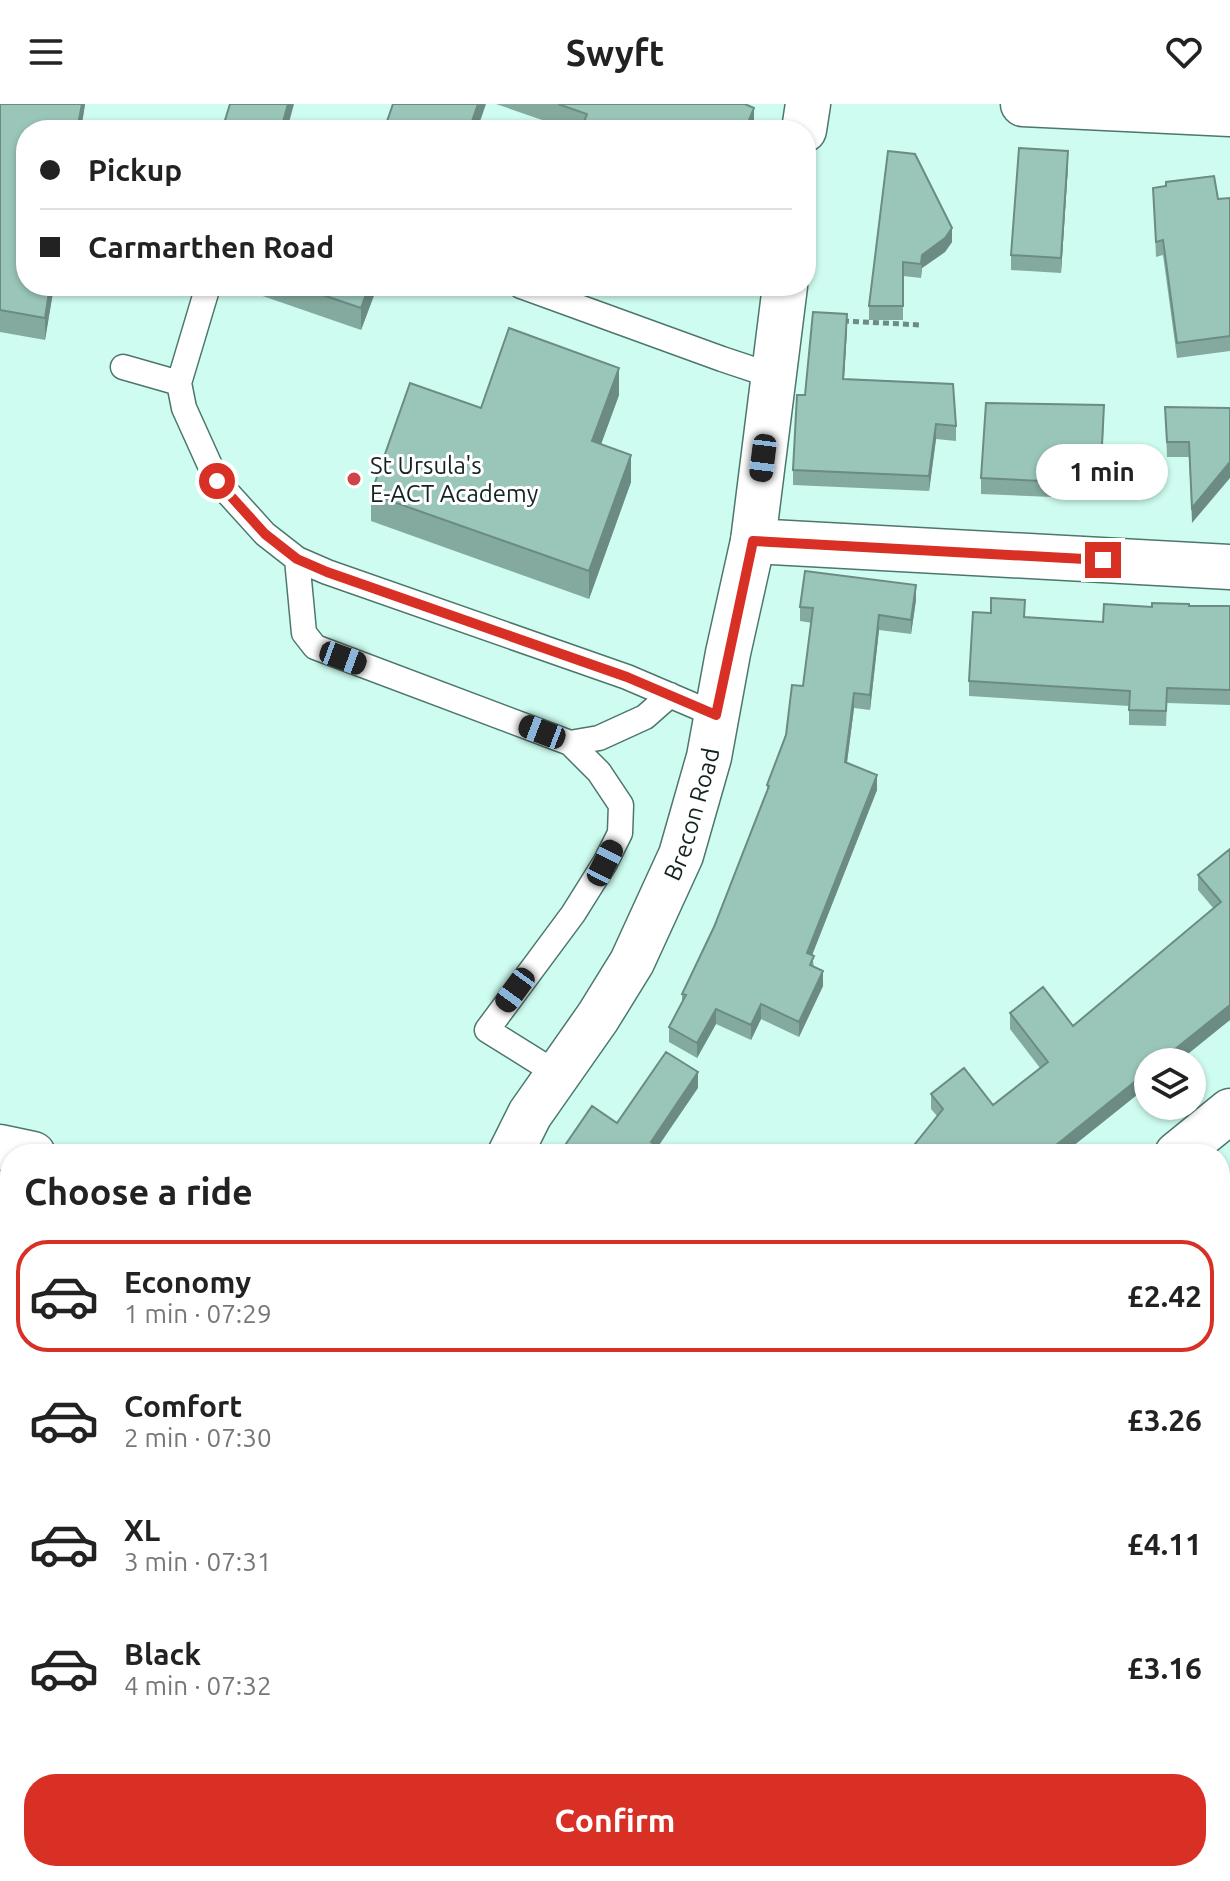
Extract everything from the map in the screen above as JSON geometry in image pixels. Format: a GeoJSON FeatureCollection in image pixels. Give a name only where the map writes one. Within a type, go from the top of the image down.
{"type":"FeatureCollection","features":[{"type":"Feature","properties":{"kind":"street"},"geometry":{"type":"LineString","coordinates":[[1023,104],[1230,114]]}},
{"type":"Feature","properties":{"kind":"street","name":"Brecon Road"},"geometry":{"type":"LineString","coordinates":[[501,1144],[530,1114],[598,1017],[632,962],[681,855],[709,757],[753,541],[782,303]]}},
{"type":"Feature","properties":{"kind":"street"},"geometry":{"type":"LineString","coordinates":[[753,541],[1230,567]]}},
{"type":"Feature","properties":{"kind":"street"},"geometry":{"type":"LineString","coordinates":[[1189,1144],[1230,1111]]}},
{"type":"Feature","properties":{"kind":"street","name":"Brecon Road"},"geometry":{"type":"LineString","coordinates":[[515,1144],[530,1114]]}},
{"type":"Feature","properties":{"kind":"lane"},"geometry":{"type":"LineString","coordinates":[[205,296],[179,383],[184,408],[217,481],[265,534],[297,559],[327,572],[627,677],[716,715]]}},
{"type":"Feature","properties":{"kind":"lane"},"geometry":{"type":"LineString","coordinates":[[549,296],[773,376]]}},
{"type":"Feature","properties":{"kind":"lane"},"geometry":{"type":"LineString","coordinates":[[123,367],[179,383]]}},
{"type":"Feature","properties":{"kind":"lane"},"geometry":{"type":"LineString","coordinates":[[297,559],[304,633],[315,647],[570,743],[599,772],[621,805],[620,833],[605,863],[573,914],[487,1030],[559,1075]]}},
{"type":"Feature","properties":{"kind":"lane"},"geometry":{"type":"LineString","coordinates":[[570,743],[599,738],[645,717],[670,695]]}},
{"type":"Feature","properties":{"kind":"path"},"geometry":{"type":"LineString","coordinates":[[782,303],[921,325]]}},
{"type":"Feature","properties":{"kind":"building"},"geometry":{"type":"Polygon","coordinates":[[[0,104],[82,104],[79,120],[16,120],[16,296],[48,296],[45,318],[0,310],[0,104]]]}},
{"type":"Feature","properties":{"kind":"building"},"geometry":{"type":"Polygon","coordinates":[[[230,104],[288,104],[284,120],[225,120],[230,104]]]}},
{"type":"Feature","properties":{"kind":"building"},"geometry":{"type":"Polygon","coordinates":[[[393,104],[478,104],[472,120],[387,120],[393,104]]]}},
{"type":"Feature","properties":{"kind":"building"},"geometry":{"type":"Polygon","coordinates":[[[558,104],[745,104],[754,108],[749,120],[585,120],[587,114],[558,104]]]}},
{"type":"Feature","properties":{"kind":"building"},"geometry":{"type":"Polygon","coordinates":[[[1019,148],[1068,151],[1061,258],[1011,255],[1019,148]]]}},
{"type":"Feature","properties":{"kind":"building"},"geometry":{"type":"Polygon","coordinates":[[[888,151],[915,154],[952,228],[945,238],[922,255],[921,264],[903,262],[903,306],[869,306],[888,151]]]}},
{"type":"Feature","properties":{"kind":"building"},"geometry":{"type":"Polygon","coordinates":[[[1214,176],[1218,199],[1230,198],[1230,336],[1177,343],[1163,240],[1156,242],[1153,188],[1166,186],[1166,182],[1214,176]]]}},
{"type":"Feature","properties":{"kind":"building"},"geometry":{"type":"Polygon","coordinates":[[[326,296],[365,296],[361,308],[326,296]]]}},
{"type":"Feature","properties":{"kind":"building"},"geometry":{"type":"Polygon","coordinates":[[[813,312],[847,314],[843,379],[953,384],[956,426],[936,424],[929,476],[793,470],[797,395],[805,395],[813,312]]]}},
{"type":"Feature","properties":{"kind":"building"},"geometry":{"type":"Polygon","coordinates":[[[509,328],[619,368],[592,441],[631,455],[589,571],[371,494],[410,383],[481,408],[509,328]]]}},
{"type":"Feature","properties":{"kind":"building"},"geometry":{"type":"Polygon","coordinates":[[[986,403],[1104,405],[1100,484],[981,478],[986,403]]]}},
{"type":"Feature","properties":{"kind":"building"},"geometry":{"type":"Polygon","coordinates":[[[1165,407],[1230,408],[1230,462],[1192,508],[1189,442],[1167,442],[1165,407]]]}},
{"type":"Feature","properties":{"kind":"building"},"geometry":{"type":"Polygon","coordinates":[[[805,571],[916,585],[911,620],[879,615],[870,695],[854,693],[845,762],[877,775],[807,953],[814,956],[810,965],[823,971],[799,1022],[761,1004],[751,1025],[716,1009],[697,1043],[669,1027],[686,995],[682,994],[714,927],[769,786],[786,735],[792,685],[803,686],[813,608],[800,607],[805,571]]]}},
{"type":"Feature","properties":{"kind":"building"},"geometry":{"type":"Polygon","coordinates":[[[991,598],[1025,600],[1024,617],[1103,622],[1104,604],[1230,606],[1230,690],[1167,688],[1166,711],[1129,710],[1130,691],[969,681],[973,612],[991,613],[991,598]]]}},
{"type":"Feature","properties":{"kind":"building"},"geometry":{"type":"Polygon","coordinates":[[[1230,849],[1230,1005],[1176,1048],[1134,1048],[1134,1082],[1057,1144],[915,1144],[943,1109],[931,1094],[964,1068],[993,1105],[1048,1062],[1010,1013],[1043,987],[1073,1026],[1221,902],[1198,875],[1230,849]]]}},
{"type":"Feature","properties":{"kind":"building"},"geometry":{"type":"Polygon","coordinates":[[[666,1052],[698,1072],[651,1142],[654,1144],[566,1144],[592,1106],[617,1123],[666,1052]]]}},
{"type":"Feature","properties":{"kind":"place","name":"St Ursula's E-ACT Academy"},"geometry":{"type":"Point","coordinates":[354,479]}},
{"type":"Feature","properties":{"kind":"route"},"geometry":{"type":"LineString","coordinates":[[217,481],[265,534],[297,559],[627,677],[716,715],[753,541],[1103,560]]}}]}
